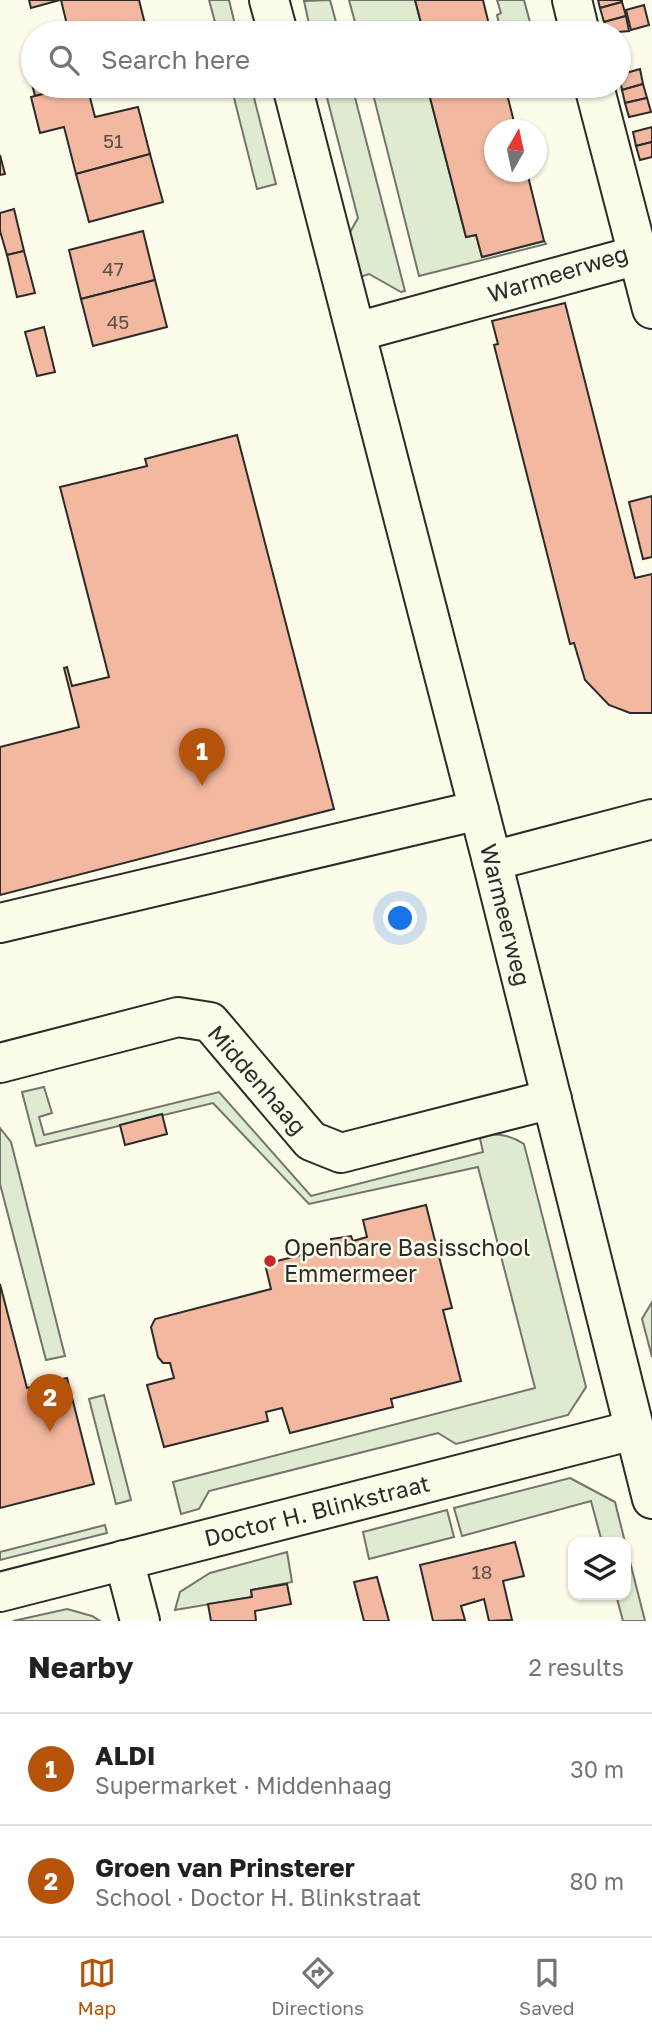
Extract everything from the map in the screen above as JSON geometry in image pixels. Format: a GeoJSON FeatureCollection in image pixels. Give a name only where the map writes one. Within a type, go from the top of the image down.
{"type":"FeatureCollection","features":[{"type":"Feature","properties":{"kind":"street"},"geometry":{"type":"LineString","coordinates":[[270,0],[275,21]]}},
{"type":"Feature","properties":{"kind":"street"},"geometry":{"type":"LineString","coordinates":[[572,0],[577,21]]}},
{"type":"Feature","properties":{"kind":"street","name":"Warmeerweg"},"geometry":{"type":"LineString","coordinates":[[295,98],[492,861],[652,1499]]}},
{"type":"Feature","properties":{"kind":"street","name":"Warmeerweg"},"geometry":{"type":"LineString","coordinates":[[356,332],[638,255],[597,98]]}},
{"type":"Feature","properties":{"kind":"street"},"geometry":{"type":"LineString","coordinates":[[638,255],[652,309]]}},
{"type":"Feature","properties":{"kind":"street"},"geometry":{"type":"LineString","coordinates":[[0,923],[479,810]]}},
{"type":"Feature","properties":{"kind":"street"},"geometry":{"type":"LineString","coordinates":[[492,861],[652,819]]}},
{"type":"Feature","properties":{"kind":"street","name":"Middenhaag"},"geometry":{"type":"LineString","coordinates":[[0,1063],[178,1017],[211,1022],[311,1142],[341,1153],[552,1099]]}},
{"type":"Feature","properties":{"kind":"street","name":"Doctor H. Blinkstraat"},"geometry":{"type":"LineString","coordinates":[[0,1592],[634,1430]]}},
{"type":"Feature","properties":{"kind":"street"},"geometry":{"type":"LineString","coordinates":[[124,1560],[140,1621]]}},
{"type":"Feature","properties":{"kind":"green space"},"geometry":{"type":"Polygon","coordinates":[[[209,0],[229,0],[234,21],[215,21],[209,0]]]}},
{"type":"Feature","properties":{"kind":"green space"},"geometry":{"type":"Polygon","coordinates":[[[330,0],[336,21],[308,21],[304,1],[330,0]]]}},
{"type":"Feature","properties":{"kind":"green space"},"geometry":{"type":"Polygon","coordinates":[[[349,0],[415,0],[420,21],[355,21],[349,0]]]}},
{"type":"Feature","properties":{"kind":"green space"},"geometry":{"type":"Polygon","coordinates":[[[497,0],[524,0],[530,21],[498,21],[497,15],[501,13],[497,0]]]}},
{"type":"Feature","properties":{"kind":"green space"},"geometry":{"type":"Polygon","coordinates":[[[234,98],[254,98],[276,184],[257,189],[234,98]]]}},
{"type":"Feature","properties":{"kind":"green space"},"geometry":{"type":"Polygon","coordinates":[[[327,98],[355,98],[405,291],[401,292],[369,274],[360,277],[349,234],[358,218],[327,98]]]}},
{"type":"Feature","properties":{"kind":"green space"},"geometry":{"type":"Polygon","coordinates":[[[374,98],[430,98],[466,237],[476,235],[482,257],[544,241],[546,244],[419,276],[374,98]]]}},
{"type":"Feature","properties":{"kind":"green space"},"geometry":{"type":"Polygon","coordinates":[[[44,1087],[52,1113],[39,1117],[44,1135],[219,1092],[311,1196],[483,1152],[479,1134],[502,1135],[524,1144],[586,1387],[568,1415],[456,1444],[438,1433],[209,1491],[199,1509],[181,1514],[173,1482],[535,1388],[478,1167],[309,1204],[213,1103],[36,1146],[22,1092],[44,1087]]]}},
{"type":"Feature","properties":{"kind":"green space"},"geometry":{"type":"Polygon","coordinates":[[[0,1128],[11,1142],[65,1356],[46,1360],[0,1184],[0,1128]]]}},
{"type":"Feature","properties":{"kind":"green space"},"geometry":{"type":"Polygon","coordinates":[[[652,1302],[652,1357],[642,1319],[652,1302]]]}},
{"type":"Feature","properties":{"kind":"green space"},"geometry":{"type":"Polygon","coordinates":[[[104,1395],[131,1500],[116,1504],[89,1399],[104,1395]]]}},
{"type":"Feature","properties":{"kind":"green space"},"geometry":{"type":"Polygon","coordinates":[[[570,1478],[615,1502],[624,1537],[601,1537],[591,1501],[462,1536],[454,1508],[570,1478]]]}},
{"type":"Feature","properties":{"kind":"green space"},"geometry":{"type":"Polygon","coordinates":[[[447,1510],[454,1537],[369,1559],[363,1532],[447,1510]]]}},
{"type":"Feature","properties":{"kind":"green space"},"geometry":{"type":"Polygon","coordinates":[[[105,1525],[107,1533],[0,1560],[0,1552],[105,1525]]]}},
{"type":"Feature","properties":{"kind":"green space"},"geometry":{"type":"Polygon","coordinates":[[[287,1552],[292,1582],[251,1590],[252,1597],[175,1610],[180,1592],[210,1573],[287,1552]]]}},
{"type":"Feature","properties":{"kind":"green space"},"geometry":{"type":"Polygon","coordinates":[[[631,1566],[645,1621],[623,1621],[617,1600],[631,1600],[631,1566]]]}},
{"type":"Feature","properties":{"kind":"green space"},"geometry":{"type":"Polygon","coordinates":[[[67,1609],[100,1621],[13,1621],[67,1609]]]}},
{"type":"Feature","properties":{"kind":"building"},"geometry":{"type":"Polygon","coordinates":[[[29,0],[60,0],[31,8],[29,0]]]}},
{"type":"Feature","properties":{"kind":"building"},"geometry":{"type":"Polygon","coordinates":[[[61,0],[139,0],[144,21],[66,21],[61,0]]]}},
{"type":"Feature","properties":{"kind":"building"},"geometry":{"type":"Polygon","coordinates":[[[415,0],[483,0],[488,21],[420,21],[415,0]]]}},
{"type":"Feature","properties":{"kind":"building"},"geometry":{"type":"Polygon","coordinates":[[[598,0],[622,0],[622,2],[600,8],[598,0]]]}},
{"type":"Feature","properties":{"kind":"building"},"geometry":{"type":"Polygon","coordinates":[[[622,2],[626,16],[604,21],[600,8],[622,2]]]}},
{"type":"Feature","properties":{"kind":"building"},"geometry":{"type":"Polygon","coordinates":[[[644,5],[649,25],[631,30],[631,21],[626,10],[644,5]]]}},
{"type":"Feature","properties":{"kind":"building"},"geometry":{"type":"Polygon","coordinates":[[[626,16],[627,21],[608,21],[626,16]]]}},
{"type":"Feature","properties":{"kind":"building"},"geometry":{"type":"Polygon","coordinates":[[[640,69],[643,84],[631,87],[631,72],[640,69]]]}},
{"type":"Feature","properties":{"kind":"building"},"geometry":{"type":"Polygon","coordinates":[[[643,84],[647,98],[625,103],[624,98],[631,98],[631,87],[643,84]]]}},
{"type":"Feature","properties":{"kind":"building"},"geometry":{"type":"Polygon","coordinates":[[[31,98],[90,98],[95,117],[138,107],[150,154],[76,174],[64,127],[40,133],[31,98]]]}},
{"type":"Feature","properties":{"kind":"building"},"geometry":{"type":"Polygon","coordinates":[[[430,98],[508,98],[513,119],[484,119],[484,182],[529,182],[544,241],[482,257],[476,235],[466,237],[430,98]]]}},
{"type":"Feature","properties":{"kind":"building"},"geometry":{"type":"Polygon","coordinates":[[[647,98],[651,112],[629,117],[625,103],[647,98]]]}},
{"type":"Feature","properties":{"kind":"building"},"geometry":{"type":"Polygon","coordinates":[[[652,127],[652,142],[636,146],[633,132],[652,127]]]}},
{"type":"Feature","properties":{"kind":"building"},"geometry":{"type":"Polygon","coordinates":[[[652,142],[652,157],[640,160],[636,146],[652,142]]]}},
{"type":"Feature","properties":{"kind":"building"},"geometry":{"type":"Polygon","coordinates":[[[150,154],[163,202],[89,222],[76,174],[150,154]]]}},
{"type":"Feature","properties":{"kind":"building"},"geometry":{"type":"Polygon","coordinates":[[[0,155],[5,174],[0,175],[0,155]]]}},
{"type":"Feature","properties":{"kind":"building"},"geometry":{"type":"Polygon","coordinates":[[[14,209],[24,251],[7,255],[0,231],[0,213],[14,209]]]}},
{"type":"Feature","properties":{"kind":"building"},"geometry":{"type":"Polygon","coordinates":[[[143,231],[155,280],[81,299],[69,250],[143,231]]]}},
{"type":"Feature","properties":{"kind":"building"},"geometry":{"type":"Polygon","coordinates":[[[24,251],[35,293],[17,297],[7,255],[24,251]]]}},
{"type":"Feature","properties":{"kind":"building"},"geometry":{"type":"Polygon","coordinates":[[[155,280],[167,327],[93,346],[81,299],[155,280]]]}},
{"type":"Feature","properties":{"kind":"building"},"geometry":{"type":"Polygon","coordinates":[[[565,303],[635,578],[652,574],[652,713],[630,713],[609,705],[585,680],[574,643],[570,644],[494,345],[498,344],[492,321],[565,303]]]}},
{"type":"Feature","properties":{"kind":"building"},"geometry":{"type":"Polygon","coordinates":[[[44,327],[55,372],[37,376],[25,332],[44,327]]]}},
{"type":"Feature","properties":{"kind":"building"},"geometry":{"type":"Polygon","coordinates":[[[237,435],[334,809],[0,895],[0,747],[79,727],[64,668],[67,667],[72,686],[109,677],[60,487],[147,466],[145,459],[237,435]]]}},
{"type":"Feature","properties":{"kind":"building"},"geometry":{"type":"Polygon","coordinates":[[[652,496],[652,557],[643,559],[629,502],[652,496]]]}},
{"type":"Feature","properties":{"kind":"building"},"geometry":{"type":"Polygon","coordinates":[[[162,1114],[167,1134],[125,1145],[120,1125],[162,1114]]]}},
{"type":"Feature","properties":{"kind":"building"},"geometry":{"type":"Polygon","coordinates":[[[426,1205],[452,1308],[443,1310],[461,1381],[391,1399],[393,1407],[290,1433],[282,1408],[266,1412],[268,1421],[164,1447],[147,1385],[174,1378],[170,1363],[163,1363],[158,1357],[151,1327],[155,1319],[271,1289],[265,1264],[333,1247],[331,1239],[351,1236],[353,1241],[367,1237],[363,1220],[426,1205]]]}},
{"type":"Feature","properties":{"kind":"building"},"geometry":{"type":"Polygon","coordinates":[[[0,1284],[27,1388],[67,1378],[94,1484],[0,1508],[0,1284]]]}},
{"type":"Feature","properties":{"kind":"building"},"geometry":{"type":"Polygon","coordinates":[[[515,1542],[524,1576],[503,1581],[512,1620],[489,1621],[484,1599],[461,1606],[465,1620],[433,1621],[420,1565],[515,1542]]]}},
{"type":"Feature","properties":{"kind":"building"},"geometry":{"type":"Polygon","coordinates":[[[377,1577],[389,1621],[364,1621],[354,1582],[377,1577]]]}},
{"type":"Feature","properties":{"kind":"building"},"geometry":{"type":"Polygon","coordinates":[[[287,1584],[291,1604],[255,1611],[256,1621],[211,1621],[208,1604],[252,1597],[251,1590],[287,1584]]]}},
{"type":"Feature","properties":{"kind":"place","name":"ALDI"},"geometry":{"type":"Point","coordinates":[202,786]}},
{"type":"Feature","properties":{"kind":"place","name":"Openbare Basisschool Emmermeer"},"geometry":{"type":"Point","coordinates":[270,1261]}},
{"type":"Feature","properties":{"kind":"place","name":"Groen van Prinsterer"},"geometry":{"type":"Point","coordinates":[50,1432]}}]}
